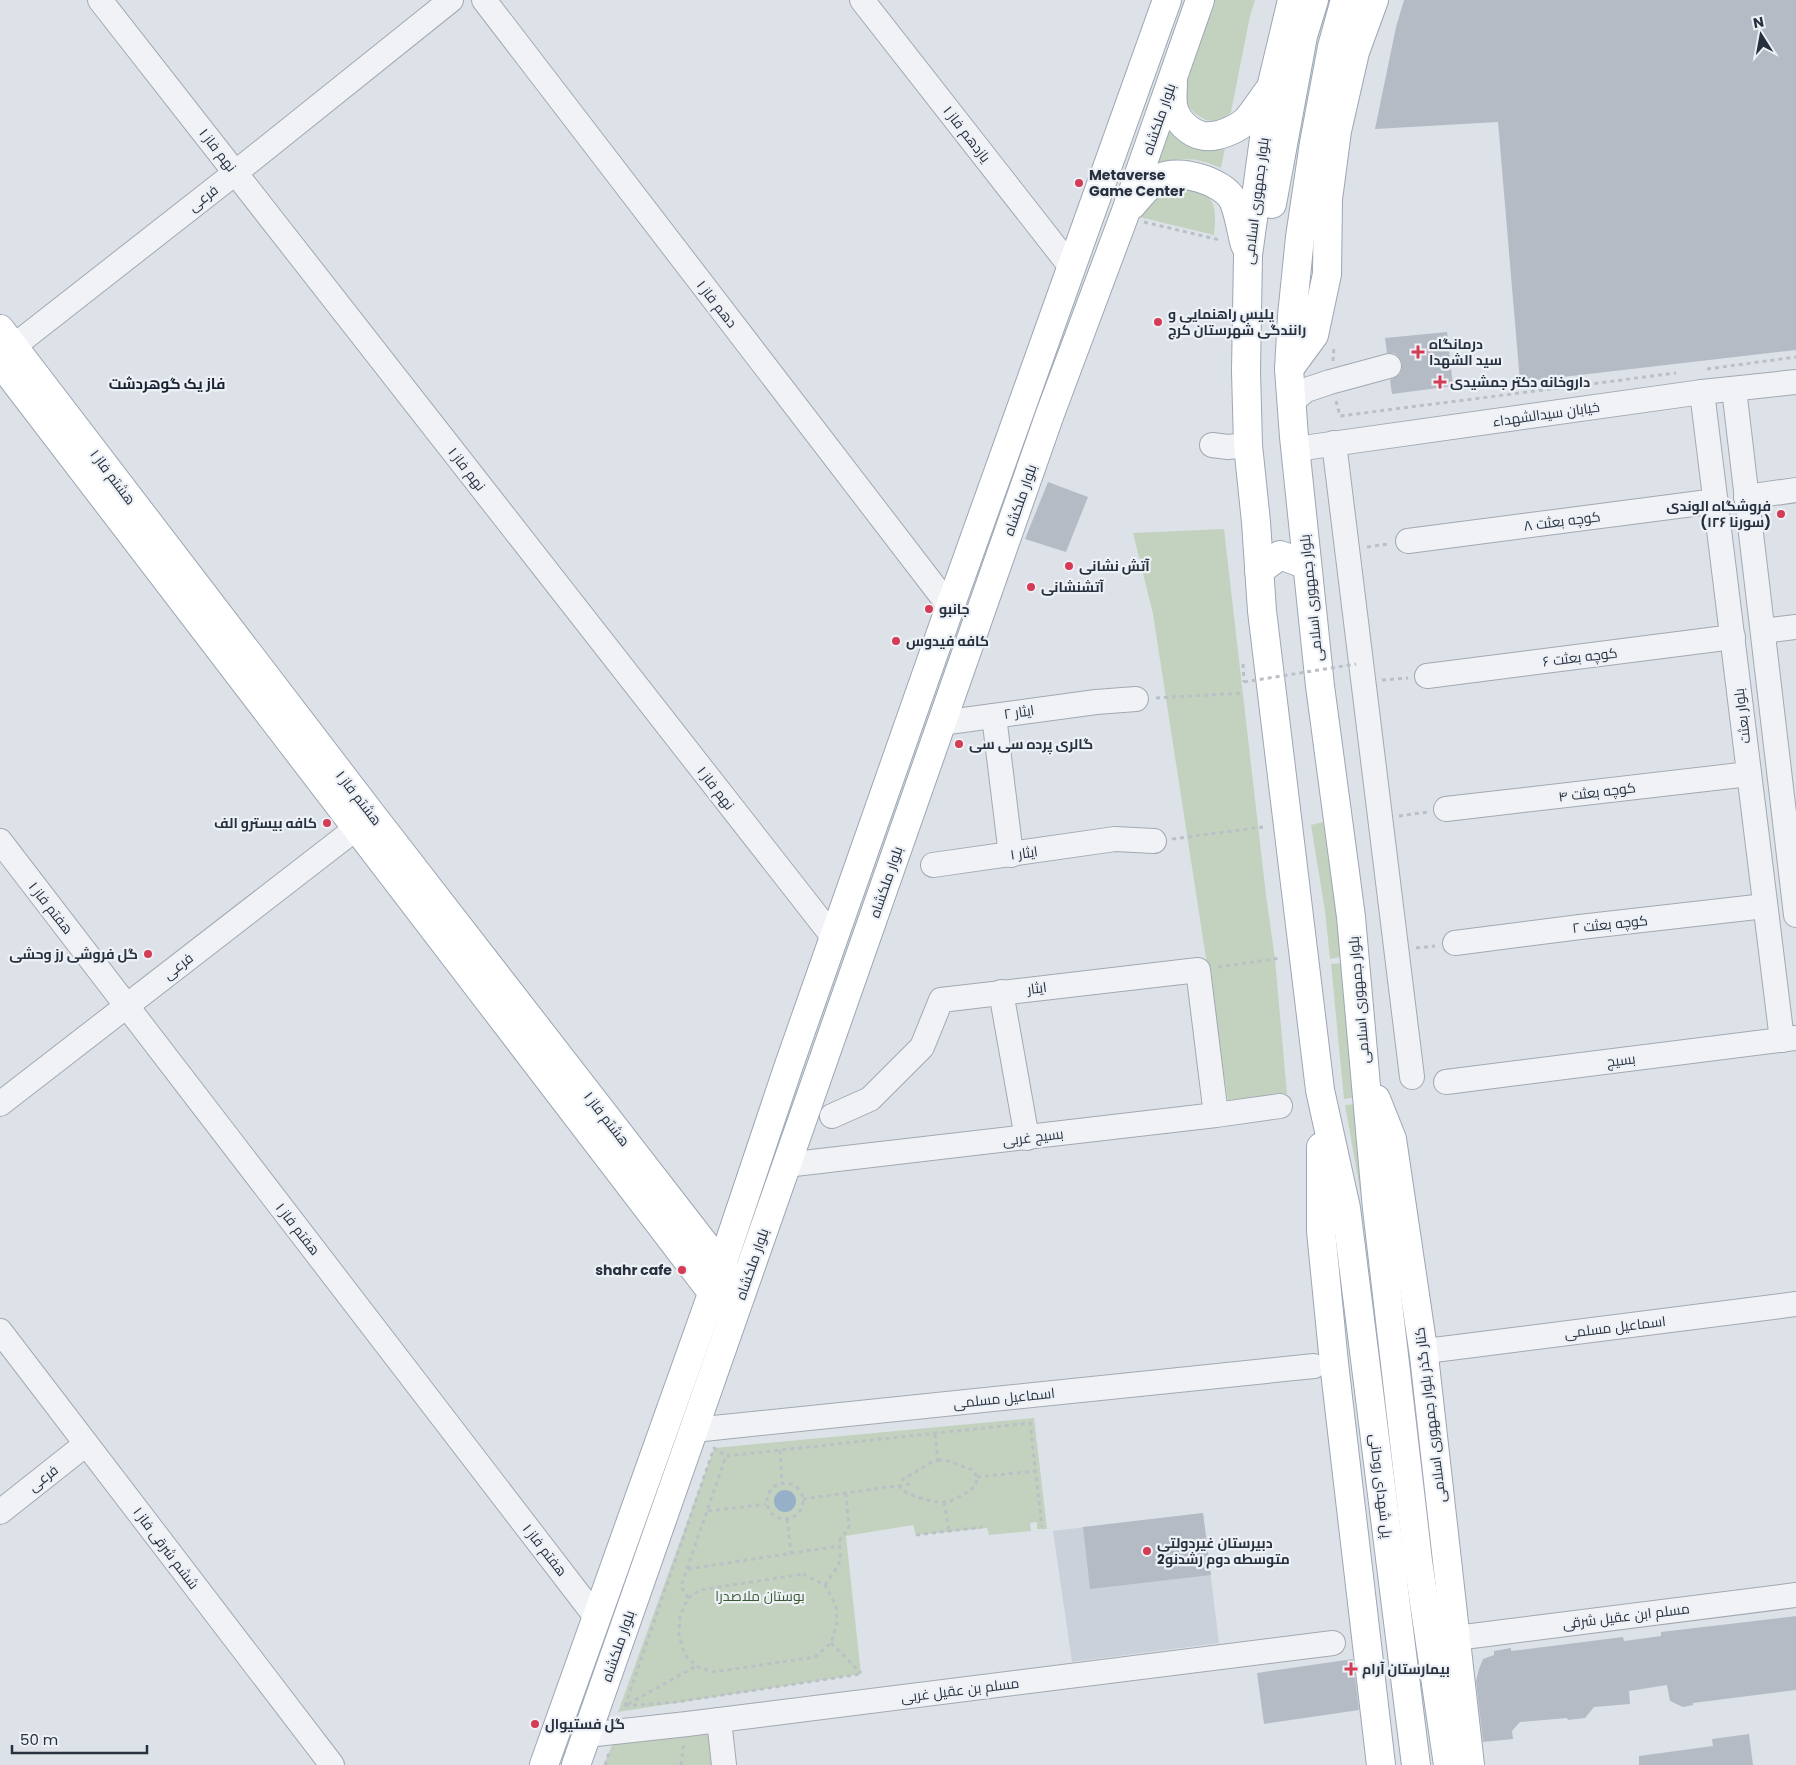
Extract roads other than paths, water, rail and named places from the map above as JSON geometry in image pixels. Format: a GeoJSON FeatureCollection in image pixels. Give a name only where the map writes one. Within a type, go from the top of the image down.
{"type":"FeatureCollection","features":[{"type":"Feature","properties":{"kind":"main road","name":"بلوار ملکشاه"},"geometry":{"type":"LineString","coordinates":[[544,1765],[712,1294],[950,607],[1167,0]]}},
{"type":"Feature","properties":{"kind":"main road","name":"بلوار ملکشاه"},"geometry":{"type":"LineString","coordinates":[[576,1765],[1050,414],[1132,216],[1173,78],[1200,0]]}},
{"type":"Feature","properties":{"kind":"main road","name":"بلوار جمهوری اسلامی"},"geometry":{"type":"LineString","coordinates":[[1292,0],[1271,88],[1248,256],[1246,357],[1248,445],[1263,621],[1320,1090],[1346,1208]]}},
{"type":"Feature","properties":{"kind":"main road"},"geometry":{"type":"LineString","coordinates":[[1246,357],[1303,36],[1314,0]]}},
{"type":"Feature","properties":{"kind":"main road","name":"بلوار جمهوری اسلامی"},"geometry":{"type":"LineString","coordinates":[[1345,0],[1332,47],[1314,143],[1300,237],[1289,370],[1320,686],[1351,917],[1377,1209]]}},
{"type":"Feature","properties":{"kind":"main road"},"geometry":{"type":"LineString","coordinates":[[1289,370],[1314,335],[1327,274],[1328,199],[1337,131],[1355,52],[1374,0]]}},
{"type":"Feature","properties":{"kind":"main road"},"geometry":{"type":"LineString","coordinates":[[1173,78],[1173,106],[1176,114],[1186,127],[1193,132],[1205,136],[1221,134],[1246,121],[1271,88]]}},
{"type":"Feature","properties":{"kind":"main road"},"geometry":{"type":"LineString","coordinates":[[1132,216],[1154,181],[1160,177],[1182,175],[1201,178],[1221,189],[1233,200],[1248,256]]}},
{"type":"Feature","properties":{"kind":"main road","name":"هشتم فاز ۱"},"geometry":{"type":"LineString","coordinates":[[3,349],[364,822],[732,1319]]}},
{"type":"Feature","properties":{"kind":"main road"},"geometry":{"type":"LineString","coordinates":[[1020,412],[1026,422],[1031,424],[1038,424],[1044,421],[1050,414]]}},
{"type":"Feature","properties":{"kind":"main road"},"geometry":{"type":"LineString","coordinates":[[990,495],[1003,490],[1009,491],[1018,507]]}},
{"type":"Feature","properties":{"kind":"main road"},"geometry":{"type":"LineString","coordinates":[[1259,571],[1280,555],[1307,565]]}},
{"type":"Feature","properties":{"kind":"main road","name":"هشتم فاز ۱"},"geometry":{"type":"LineString","coordinates":[[364,822],[742,1291]]}},
{"type":"Feature","properties":{"kind":"main road","name":"کنار گذر بلوار جمهوری اسلامی"},"geometry":{"type":"LineString","coordinates":[[1365,1070],[1392,1139],[1424,1356],[1470,1765]]}},
{"type":"Feature","properties":{"kind":"main road"},"geometry":{"type":"LineString","coordinates":[[1320,1090],[1322,1231],[1334,1363],[1381,1765]]}},
{"type":"Feature","properties":{"kind":"main road","name":"پل شهدای روحانی"},"geometry":{"type":"LineString","coordinates":[[1346,1208],[1416,1765]]}},
{"type":"Feature","properties":{"kind":"main road","name":"پل شهدای روحانی"},"geometry":{"type":"LineString","coordinates":[[1377,1209],[1418,1561],[1448,1765]]}},
{"type":"Feature","properties":{"kind":"street","name":"نهم فاز ۱"},"geometry":{"type":"LineString","coordinates":[[100,0],[834,938]]}},
{"type":"Feature","properties":{"kind":"street","name":"فرعی"},"geometry":{"type":"LineString","coordinates":[[3,349],[235,173],[451,0]]}},
{"type":"Feature","properties":{"kind":"street","name":"دهم فاز ۱"},"geometry":{"type":"LineString","coordinates":[[484,0],[950,607]]}},
{"type":"Feature","properties":{"kind":"street","name":"یازدهم فاز ۱"},"geometry":{"type":"LineString","coordinates":[[862,0],[1071,267]]}},
{"type":"Feature","properties":{"kind":"street"},"geometry":{"type":"LineString","coordinates":[[1292,402],[1306,390],[1389,366]]}},
{"type":"Feature","properties":{"kind":"street","name":"خیابان سیدالشهداء"},"geometry":{"type":"LineString","coordinates":[[1296,448],[1700,381],[1734,389],[1796,382]]}},
{"type":"Feature","properties":{"kind":"street","name":"بلوار بعثت"},"geometry":{"type":"LineString","coordinates":[[1700,381],[1765,906],[1789,1039]]}},
{"type":"Feature","properties":{"kind":"street"},"geometry":{"type":"LineString","coordinates":[[1734,389],[1771,700],[1787,762],[1786,832],[1795,904]]}},
{"type":"Feature","properties":{"kind":"street"},"geometry":{"type":"LineString","coordinates":[[1708,435],[1712,429],[1720,426],[1739,432]]}},
{"type":"Feature","properties":{"kind":"street"},"geometry":{"type":"LineString","coordinates":[[1334,443],[1361,688],[1380,818],[1412,1077]]}},
{"type":"Feature","properties":{"kind":"street"},"geometry":{"type":"LineString","coordinates":[[1212,445],[1228,447],[1248,445]]}},
{"type":"Feature","properties":{"kind":"street"},"geometry":{"type":"LineString","coordinates":[[1746,497],[1796,490]]}},
{"type":"Feature","properties":{"kind":"street","name":"کوچه بعثت ۸"},"geometry":{"type":"LineString","coordinates":[[1408,541],[1716,501]]}},
{"type":"Feature","properties":{"kind":"street"},"geometry":{"type":"LineString","coordinates":[[1723,562],[1754,557]]}},
{"type":"Feature","properties":{"kind":"street"},"geometry":{"type":"LineString","coordinates":[[1763,631],[1796,627]]}},
{"type":"Feature","properties":{"kind":"street","name":"کوچه بعثت ۶"},"geometry":{"type":"LineString","coordinates":[[1426,676],[1733,637]]}},
{"type":"Feature","properties":{"kind":"street","name":"ایثار ۲"},"geometry":{"type":"LineString","coordinates":[[941,723],[1096,702],[1136,699]]}},
{"type":"Feature","properties":{"kind":"street"},"geometry":{"type":"LineString","coordinates":[[1740,704],[1771,700]]}},
{"type":"Feature","properties":{"kind":"street"},"geometry":{"type":"LineString","coordinates":[[994,716],[1011,855]]}},
{"type":"Feature","properties":{"kind":"street","name":"کوچه بعثت ۴"},"geometry":{"type":"LineString","coordinates":[[1446,809],[1749,774]]}},
{"type":"Feature","properties":{"kind":"street","name":"فرعی"},"geometry":{"type":"LineString","coordinates":[[0,1104],[364,822]]}},
{"type":"Feature","properties":{"kind":"street"},"geometry":{"type":"LineString","coordinates":[[1757,835],[1786,832]]}},
{"type":"Feature","properties":{"kind":"street","name":"ایثار ۱"},"geometry":{"type":"LineString","coordinates":[[933,865],[1115,839],[1154,841]]}},
{"type":"Feature","properties":{"kind":"street","name":"هفتم فاز ۱"},"geometry":{"type":"LineString","coordinates":[[0,841],[596,1616]]}},
{"type":"Feature","properties":{"kind":"street","name":"کوچه بعثت ۲"},"geometry":{"type":"LineString","coordinates":[[1456,943],[1765,906]]}},
{"type":"Feature","properties":{"kind":"street","name":"ایثار"},"geometry":{"type":"LineString","coordinates":[[832,1116],[870,1098],[922,1047],[941,1000],[1198,970],[1216,1115]]}},
{"type":"Feature","properties":{"kind":"street"},"geometry":{"type":"LineString","coordinates":[[1001,992],[1026,1138]]}},
{"type":"Feature","properties":{"kind":"street","name":"بسیج"},"geometry":{"type":"LineString","coordinates":[[1446,1082],[1789,1039]]}},
{"type":"Feature","properties":{"kind":"street","name":"بسیج غربی"},"geometry":{"type":"LineString","coordinates":[[786,1165],[1026,1138],[1280,1106]]}},
{"type":"Feature","properties":{"kind":"street","name":"اسماعیل مسلمی"},"geometry":{"type":"LineString","coordinates":[[1434,1350],[1796,1304]]}},
{"type":"Feature","properties":{"kind":"street","name":"ششم شرقی فاز ۱"},"geometry":{"type":"LineString","coordinates":[[0,1331],[332,1765]]}},
{"type":"Feature","properties":{"kind":"street","name":"اسماعیل مسلمی"},"geometry":{"type":"LineString","coordinates":[[694,1430],[1314,1366]]}},
{"type":"Feature","properties":{"kind":"street","name":"فرعی"},"geometry":{"type":"LineString","coordinates":[[0,1512],[86,1444]]}},
{"type":"Feature","properties":{"kind":"street","name":"مسلم ابن عقیل شرقی"},"geometry":{"type":"LineString","coordinates":[[1456,1638],[1796,1595]]}},
{"type":"Feature","properties":{"kind":"street","name":"مسلم بن عقیل غربی"},"geometry":{"type":"LineString","coordinates":[[586,1735],[1332,1643]]}},
{"type":"Feature","properties":{"kind":"street"},"geometry":{"type":"LineString","coordinates":[[719,1720],[724,1765]]}},
{"type":"Feature","properties":{"kind":"water"},"geometry":{"type":"Polygon","coordinates":[[[785,1490],[793,1493],[796,1501],[793,1509],[785,1512],[777,1509],[774,1501],[777,1493],[785,1490]]]}},
{"type":"Feature","properties":{"kind":"place","name":"Metaverse Game Center"},"geometry":{"type":"Point","coordinates":[1079,183]}},
{"type":"Feature","properties":{"kind":"place","name":"پلیس راهنمایی و رانندگی شهرستان کرج"},"geometry":{"type":"Point","coordinates":[1158,322]}},
{"type":"Feature","properties":{"kind":"place","name":"درمانگاه سید الشهدا"},"geometry":{"type":"Point","coordinates":[1418,352]}},
{"type":"Feature","properties":{"kind":"place","name":"داروخانه دکتر جمشیدی"},"geometry":{"type":"Point","coordinates":[1440,382]}},
{"type":"Feature","properties":{"kind":"place","name":"فروشگاه الوندی (سورنا ۱۲۶)"},"geometry":{"type":"Point","coordinates":[1781,514]}},
{"type":"Feature","properties":{"kind":"place","name":"آتش نشانی"},"geometry":{"type":"Point","coordinates":[1069,566]}},
{"type":"Feature","properties":{"kind":"place","name":"آتشنشانی"},"geometry":{"type":"Point","coordinates":[1031,587]}},
{"type":"Feature","properties":{"kind":"place","name":"جانبو"},"geometry":{"type":"Point","coordinates":[929,609]}},
{"type":"Feature","properties":{"kind":"place","name":"كافه فيدوس"},"geometry":{"type":"Point","coordinates":[896,641]}},
{"type":"Feature","properties":{"kind":"place","name":"گالری پرده سی سی"},"geometry":{"type":"Point","coordinates":[959,744]}},
{"type":"Feature","properties":{"kind":"place","name":"کافه بیسترو الف"},"geometry":{"type":"Point","coordinates":[327,823]}},
{"type":"Feature","properties":{"kind":"place","name":"گل فروشی رز وحشی"},"geometry":{"type":"Point","coordinates":[148,954]}},
{"type":"Feature","properties":{"kind":"place","name":"shahr cafe"},"geometry":{"type":"Point","coordinates":[682,1270]}},
{"type":"Feature","properties":{"kind":"place","name":"دبیرستان غیردولتی متوسطه دوم رشدنو2"},"geometry":{"type":"Point","coordinates":[1147,1551]}},
{"type":"Feature","properties":{"kind":"place","name":"بیمارستان آرام"},"geometry":{"type":"Point","coordinates":[1351,1669]}},
{"type":"Feature","properties":{"kind":"place","name":"گل فستیوال"},"geometry":{"type":"Point","coordinates":[535,1724]}},
{"type":"Feature","properties":{"kind":"district","name":"فاز یک گوهردشت"},"geometry":{"type":"Point","coordinates":[167,383]}},
{"type":"Feature","properties":{"kind":"park label","name":"بوستان ملاصدرا"},"geometry":{"type":"Point","coordinates":[760,1596]}}]}
